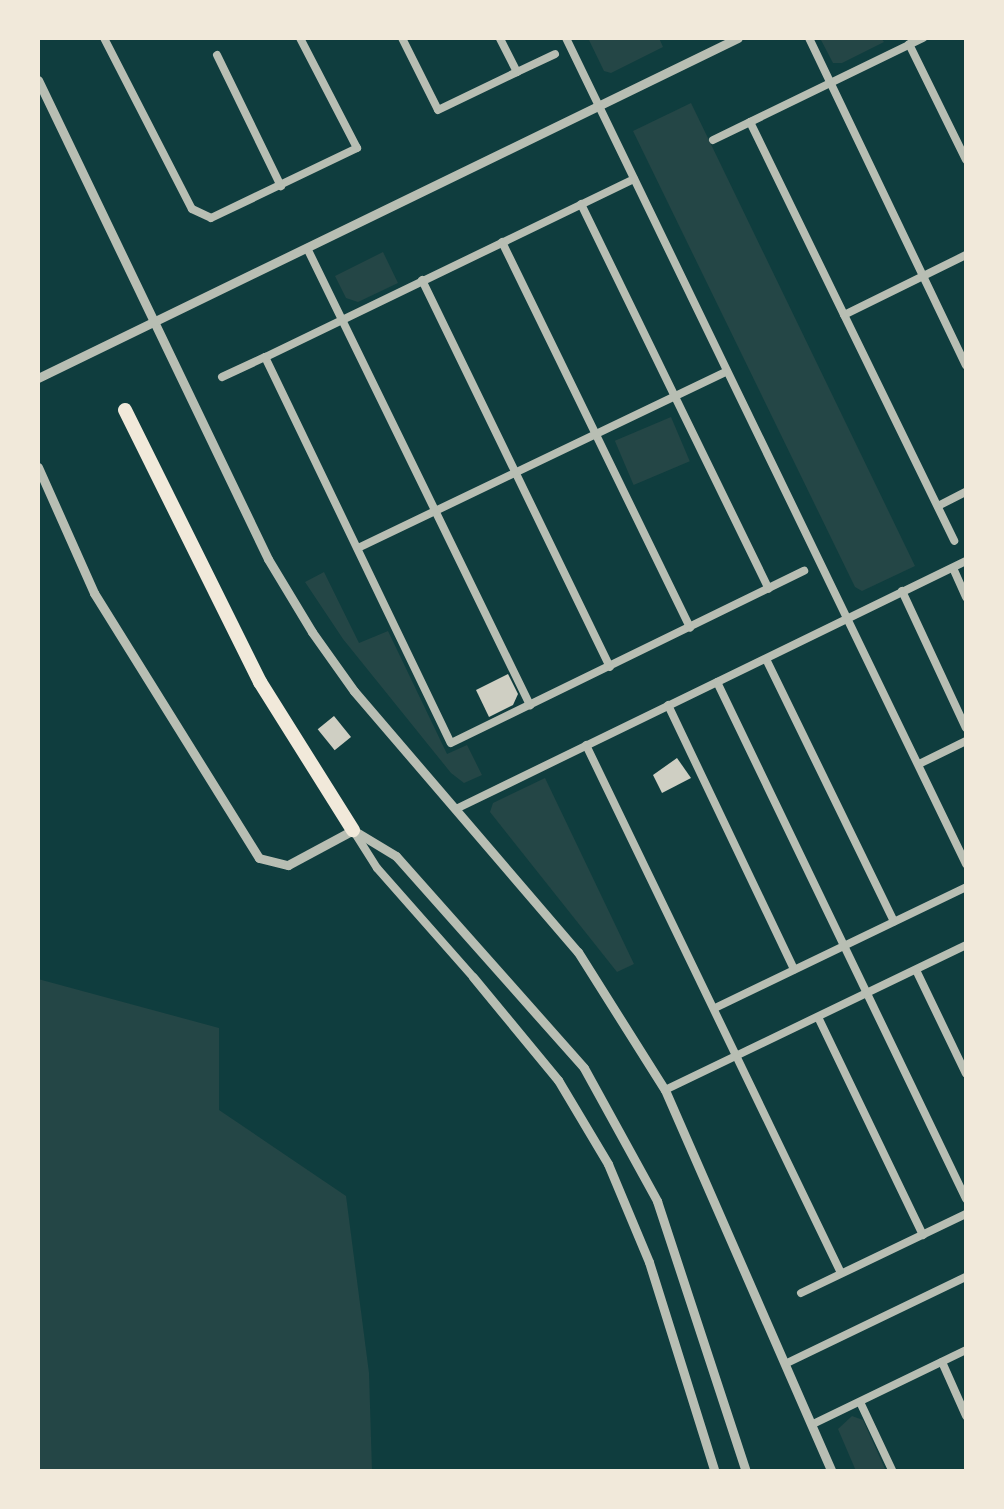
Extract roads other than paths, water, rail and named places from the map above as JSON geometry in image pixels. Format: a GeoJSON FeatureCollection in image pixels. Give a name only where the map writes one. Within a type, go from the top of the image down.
{"type":"FeatureCollection","features":[{"type":"Feature","properties":{"kind":"highway"},"geometry":{"type":"LineString","coordinates":[[125,410],[260,682],[353,830]]}},
{"type":"Feature","properties":{"kind":"street"},"geometry":{"type":"LineString","coordinates":[[104,38],[192,209],[211,218],[358,148],[300,38]]}},
{"type":"Feature","properties":{"kind":"street"},"geometry":{"type":"LineString","coordinates":[[402,38],[438,110],[555,54]]}},
{"type":"Feature","properties":{"kind":"street"},"geometry":{"type":"LineString","coordinates":[[500,38],[517,72]]}},
{"type":"Feature","properties":{"kind":"street"},"geometry":{"type":"LineString","coordinates":[[566,38],[966,864]]}},
{"type":"Feature","properties":{"kind":"street"},"geometry":{"type":"LineString","coordinates":[[38,378],[738,38]]}},
{"type":"Feature","properties":{"kind":"street"},"geometry":{"type":"LineString","coordinates":[[809,38],[966,365]]}},
{"type":"Feature","properties":{"kind":"street"},"geometry":{"type":"LineString","coordinates":[[712,140],[923,38]]}},
{"type":"Feature","properties":{"kind":"street"},"geometry":{"type":"LineString","coordinates":[[910,44],[966,160]]}},
{"type":"Feature","properties":{"kind":"street"},"geometry":{"type":"LineString","coordinates":[[217,54],[281,186]]}},
{"type":"Feature","properties":{"kind":"street"},"geometry":{"type":"LineString","coordinates":[[38,80],[268,559],[312,632],[354,691],[578,952],[666,1090],[832,1472]]}},
{"type":"Feature","properties":{"kind":"street"},"geometry":{"type":"LineString","coordinates":[[750,122],[954,540]]}},
{"type":"Feature","properties":{"kind":"street"},"geometry":{"type":"LineString","coordinates":[[222,377],[634,179]]}},
{"type":"Feature","properties":{"kind":"street"},"geometry":{"type":"LineString","coordinates":[[581,204],[769,589]]}},
{"type":"Feature","properties":{"kind":"street"},"geometry":{"type":"LineString","coordinates":[[502,242],[690,628]]}},
{"type":"Feature","properties":{"kind":"street"},"geometry":{"type":"LineString","coordinates":[[307,248],[530,706]]}},
{"type":"Feature","properties":{"kind":"street"},"geometry":{"type":"LineString","coordinates":[[844,314],[966,255]]}},
{"type":"Feature","properties":{"kind":"street"},"geometry":{"type":"LineString","coordinates":[[422,280],[610,666]]}},
{"type":"Feature","properties":{"kind":"street"},"geometry":{"type":"LineString","coordinates":[[265,357],[451,742],[804,572]]}},
{"type":"Feature","properties":{"kind":"street"},"geometry":{"type":"LineString","coordinates":[[358,548],[727,371]]}},
{"type":"Feature","properties":{"kind":"street"},"geometry":{"type":"LineString","coordinates":[[38,467],[94,593],[245,842],[272,866],[288,865],[353,830]]}},
{"type":"Feature","properties":{"kind":"street"},"geometry":{"type":"LineString","coordinates":[[938,506],[966,492]]}},
{"type":"Feature","properties":{"kind":"street"},"geometry":{"type":"LineString","coordinates":[[458,808],[966,561]]}},
{"type":"Feature","properties":{"kind":"street"},"geometry":{"type":"LineString","coordinates":[[953,568],[966,596]]}},
{"type":"Feature","properties":{"kind":"street"},"geometry":{"type":"LineString","coordinates":[[902,591],[966,728]]}},
{"type":"Feature","properties":{"kind":"street"},"geometry":{"type":"LineString","coordinates":[[766,659],[894,922]]}},
{"type":"Feature","properties":{"kind":"street"},"geometry":{"type":"LineString","coordinates":[[717,682],[966,1199]]}},
{"type":"Feature","properties":{"kind":"street"},"geometry":{"type":"LineString","coordinates":[[668,705],[794,969]]}},
{"type":"Feature","properties":{"kind":"street"},"geometry":{"type":"LineString","coordinates":[[919,764],[966,742]]}},
{"type":"Feature","properties":{"kind":"street"},"geometry":{"type":"LineString","coordinates":[[586,745],[842,1273]]}},
{"type":"Feature","properties":{"kind":"street"},"geometry":{"type":"LineString","coordinates":[[353,830],[377,868],[558,1080],[608,1164],[649,1262],[716,1472]]}},
{"type":"Feature","properties":{"kind":"street"},"geometry":{"type":"LineString","coordinates":[[353,830],[396,856],[512,980],[612,1110],[657,1201],[746,1472]]}},
{"type":"Feature","properties":{"kind":"street"},"geometry":{"type":"LineString","coordinates":[[715,1008],[966,887]]}},
{"type":"Feature","properties":{"kind":"street"},"geometry":{"type":"LineString","coordinates":[[666,1090],[966,946]]}},
{"type":"Feature","properties":{"kind":"street"},"geometry":{"type":"LineString","coordinates":[[916,970],[966,1074]]}},
{"type":"Feature","properties":{"kind":"street"},"geometry":{"type":"LineString","coordinates":[[818,1017],[923,1235]]}},
{"type":"Feature","properties":{"kind":"street"},"geometry":{"type":"LineString","coordinates":[[801,1293],[966,1214]]}},
{"type":"Feature","properties":{"kind":"street"},"geometry":{"type":"LineString","coordinates":[[787,1363],[966,1276]]}},
{"type":"Feature","properties":{"kind":"street"},"geometry":{"type":"LineString","coordinates":[[813,1424],[966,1350]]}},
{"type":"Feature","properties":{"kind":"street"},"geometry":{"type":"LineString","coordinates":[[942,1362],[966,1416]]}},
{"type":"Feature","properties":{"kind":"street"},"geometry":{"type":"LineString","coordinates":[[860,1402],[893,1472]]}}]}
